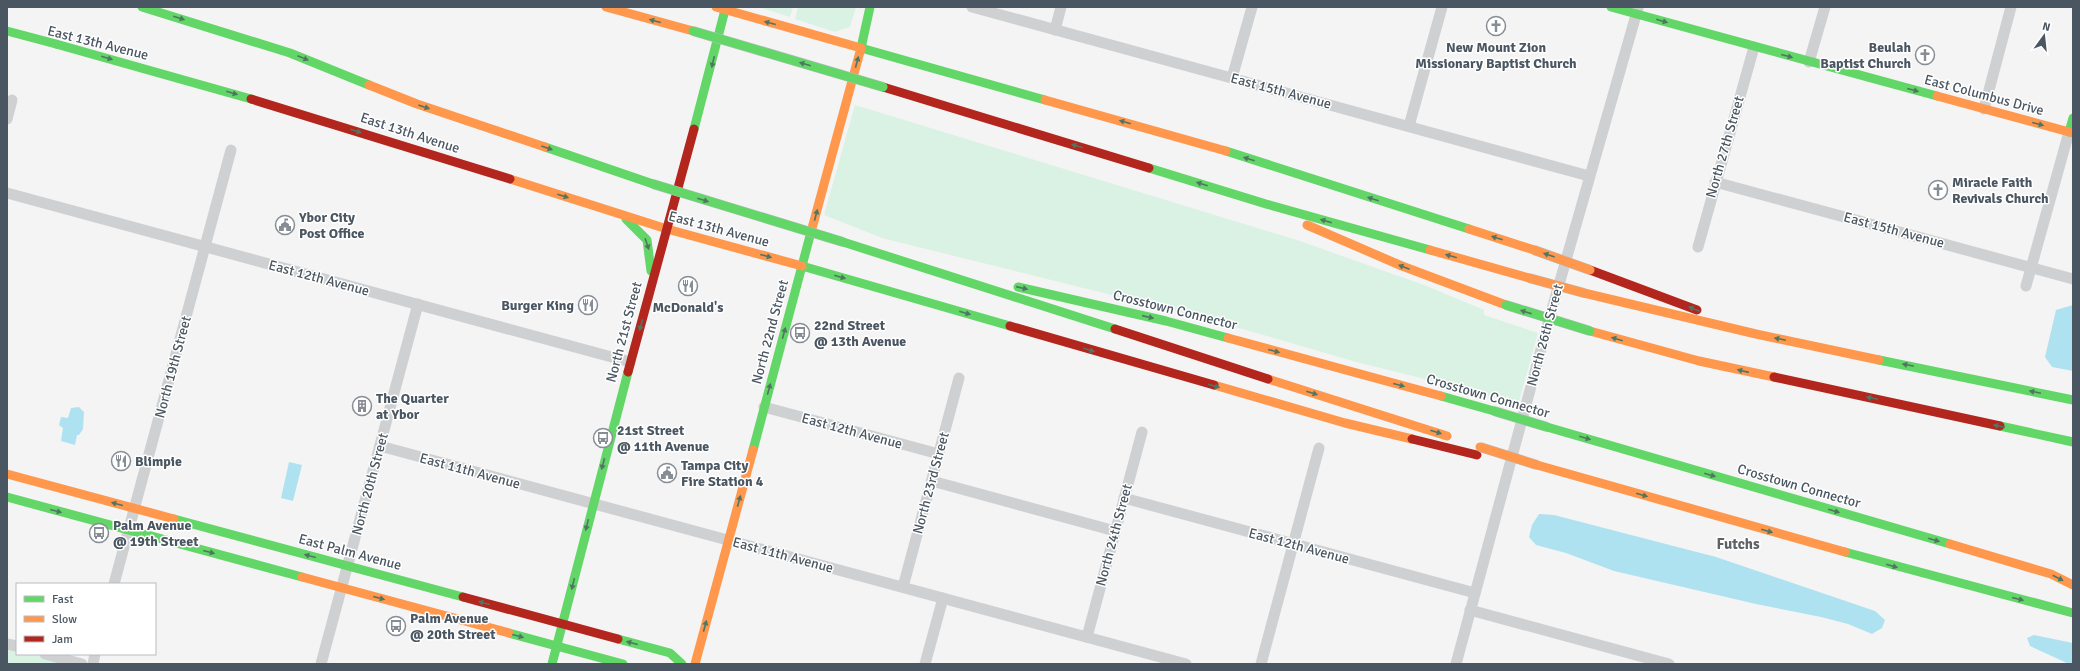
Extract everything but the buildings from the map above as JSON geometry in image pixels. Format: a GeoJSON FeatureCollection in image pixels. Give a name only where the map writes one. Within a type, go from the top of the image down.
{"type":"FeatureCollection","features":[{"type":"Feature","properties":{"kind":"main road"},"geometry":{"type":"LineString","coordinates":[[142,7],[290,53],[417,104],[653,184],[843,242],[1457,439]]}},
{"type":"Feature","properties":{"kind":"main road"},"geometry":{"type":"LineString","coordinates":[[606,7],[883,87],[1266,204],[1584,293],[1756,334],[2073,400]]}},
{"type":"Feature","properties":{"kind":"main road"},"geometry":{"type":"LineString","coordinates":[[716,7],[1218,149],[1534,250],[1637,286],[1756,334]]}},
{"type":"Feature","properties":{"kind":"main road","name":"North 22nd Street"},"geometry":{"type":"LineString","coordinates":[[695,664],[861,48],[870,7]]}},
{"type":"Feature","properties":{"kind":"main road","name":"East Columbus Drive"},"geometry":{"type":"LineString","coordinates":[[1611,7],[1637,10],[1754,47],[2071,133]]}},
{"type":"Feature","properties":{"kind":"main road","name":"North 21st Street"},"geometry":{"type":"LineString","coordinates":[[552,664],[592,504],[666,229],[707,84],[725,9]]}},
{"type":"Feature","properties":{"kind":"main road"},"geometry":{"type":"LineString","coordinates":[[7,31],[56,44]]}},
{"type":"Feature","properties":{"kind":"main road","name":"East 13th Avenue"},"geometry":{"type":"LineString","coordinates":[[7,38],[56,44],[294,111],[666,229],[802,266],[1330,419],[1477,449],[1940,579],[2073,613]]}},
{"type":"Feature","properties":{"kind":"main road"},"geometry":{"type":"LineString","coordinates":[[2071,133],[2073,118]]}},
{"type":"Feature","properties":{"kind":"main road"},"geometry":{"type":"LineString","coordinates":[[1266,204],[1356,248],[1506,305],[1590,331],[1707,363],[2068,441]]}},
{"type":"Feature","properties":{"kind":"main road"},"geometry":{"type":"LineString","coordinates":[[622,215],[636,226],[647,240],[651,258],[651,287]]}},
{"type":"Feature","properties":{"kind":"main road","name":"Crosstown Connector"},"geometry":{"type":"LineString","coordinates":[[888,257],[1166,321],[1494,411],[1547,428],[2051,574],[2073,585]]}},
{"type":"Feature","properties":{"kind":"main road","name":"East Palm Avenue"},"geometry":{"type":"LineString","coordinates":[[7,474],[670,653],[682,664]]}},
{"type":"Feature","properties":{"kind":"main road"},"geometry":{"type":"LineString","coordinates":[[7,498],[623,664]]}},
{"type":"Feature","properties":{"kind":"street","name":"East 15th Avenue"},"geometry":{"type":"LineString","coordinates":[[972,7],[1589,176]]}},
{"type":"Feature","properties":{"kind":"street"},"geometry":{"type":"LineString","coordinates":[[1055,30],[1061,7]]}},
{"type":"Feature","properties":{"kind":"street"},"geometry":{"type":"LineString","coordinates":[[1232,78],[1252,7]]}},
{"type":"Feature","properties":{"kind":"street"},"geometry":{"type":"LineString","coordinates":[[1409,126],[1442,7]]}},
{"type":"Feature","properties":{"kind":"street"},"geometry":{"type":"LineString","coordinates":[[1809,62],[1825,7]]}},
{"type":"Feature","properties":{"kind":"street"},"geometry":{"type":"LineString","coordinates":[[1984,109],[2011,7]]}},
{"type":"Feature","properties":{"kind":"street","name":"North 26th Street"},"geometry":{"type":"LineString","coordinates":[[1456,664],[1589,176],[1637,10]]}},
{"type":"Feature","properties":{"kind":"street","name":"North 27th Street"},"geometry":{"type":"LineString","coordinates":[[1698,247],[1754,47]]}},
{"type":"Feature","properties":{"kind":"street"},"geometry":{"type":"LineString","coordinates":[[7,119],[12,100]]}},
{"type":"Feature","properties":{"kind":"street"},"geometry":{"type":"LineString","coordinates":[[2026,286],[2033,267],[2071,133]]}},
{"type":"Feature","properties":{"kind":"street","name":"North 19th Street"},"geometry":{"type":"LineString","coordinates":[[114,583],[231,150]]}},
{"type":"Feature","properties":{"kind":"street","name":"East 15th Avenue"},"geometry":{"type":"LineString","coordinates":[[1715,182],[2073,279]]}},
{"type":"Feature","properties":{"kind":"street","name":"East 12th Avenue"},"geometry":{"type":"LineString","coordinates":[[7,193],[630,362]]}},
{"type":"Feature","properties":{"kind":"street","name":"North 20th Street"},"geometry":{"type":"LineString","coordinates":[[321,664],[418,304]]}},
{"type":"Feature","properties":{"kind":"street","name":"North 23rd Street"},"geometry":{"type":"LineString","coordinates":[[903,587],[960,378]]}},
{"type":"Feature","properties":{"kind":"street","name":"East 12th Avenue"},"geometry":{"type":"LineString","coordinates":[[764,407],[939,454]]}},
{"type":"Feature","properties":{"kind":"street","name":"North 24th Street"},"geometry":{"type":"LineString","coordinates":[[1087,637],[1142,432]]}},
{"type":"Feature","properties":{"kind":"street","name":"East 11th Avenue"},"geometry":{"type":"LineString","coordinates":[[380,446],[1087,637],[1156,660],[1186,664]]}},
{"type":"Feature","properties":{"kind":"street"},"geometry":{"type":"LineString","coordinates":[[1261,664],[1319,448]]}},
{"type":"Feature","properties":{"kind":"street"},"geometry":{"type":"LineString","coordinates":[[932,481],[1115,531]]}},
{"type":"Feature","properties":{"kind":"street","name":"East 12th Avenue"},"geometry":{"type":"LineString","coordinates":[[1124,498],[1475,593]]}},
{"type":"Feature","properties":{"kind":"street"},"geometry":{"type":"LineString","coordinates":[[925,664],[943,598]]}},
{"type":"Feature","properties":{"kind":"street"},"geometry":{"type":"LineString","coordinates":[[1470,610],[1669,664]]}},
{"type":"Feature","properties":{"kind":"street"},"geometry":{"type":"LineString","coordinates":[[49,655],[82,664]]}},
{"type":"Feature","properties":{"kind":"green space"},"geometry":{"type":"Polygon","coordinates":[[[759,7],[793,7],[790,17],[759,7]]]}},
{"type":"Feature","properties":{"kind":"green space"},"geometry":{"type":"Polygon","coordinates":[[[798,7],[856,7],[850,27],[835,32],[795,19],[798,7]]]}},
{"type":"Feature","properties":{"kind":"green space"},"geometry":{"type":"Polygon","coordinates":[[[855,105],[1300,241],[1424,285],[1484,310],[1484,315],[1538,333],[1518,405],[1462,388],[1360,363],[1204,318],[882,238],[824,215],[855,105]]]}},
{"type":"Feature","properties":{"kind":"green space"},"geometry":{"type":"Polygon","coordinates":[[[7,647],[16,650],[16,655],[37,655],[71,664],[7,664],[7,647]]]}},
{"type":"Feature","properties":{"kind":"water"},"geometry":{"type":"Polygon","coordinates":[[[2073,305],[2073,371],[2052,367],[2045,357],[2056,310],[2073,305]]]}},
{"type":"Feature","properties":{"kind":"water"},"geometry":{"type":"Polygon","coordinates":[[[79,407],[84,412],[83,429],[79,435],[77,435],[75,445],[61,441],[63,428],[59,425],[61,417],[68,418],[71,408],[79,407]]]}},
{"type":"Feature","properties":{"kind":"water"},"geometry":{"type":"Polygon","coordinates":[[[289,462],[302,465],[293,501],[281,498],[289,462]]]}},
{"type":"Feature","properties":{"kind":"water"},"geometry":{"type":"Polygon","coordinates":[[[1539,514],[1554,515],[1716,557],[1875,611],[1885,620],[1882,628],[1872,634],[1848,624],[1821,617],[1756,604],[1614,571],[1566,553],[1536,545],[1529,537],[1532,525],[1539,514]]]}},
{"type":"Feature","properties":{"kind":"water"},"geometry":{"type":"Polygon","coordinates":[[[2034,635],[2073,643],[2073,664],[2069,664],[2030,646],[2027,638],[2034,635]]]}},
{"type":"Feature","properties":{"kind":"traffic: fast"},"geometry":{"type":"LineString","coordinates":[[142,7],[290,53],[369,85]]}},
{"type":"Feature","properties":{"kind":"traffic: fast"},"geometry":{"type":"LineString","coordinates":[[861,48],[870,7]]}},
{"type":"Feature","properties":{"kind":"traffic: fast"},"geometry":{"type":"LineString","coordinates":[[1611,7],[1937,96]]}},
{"type":"Feature","properties":{"kind":"traffic: fast"},"geometry":{"type":"LineString","coordinates":[[694,129],[725,10]]}},
{"type":"Feature","properties":{"kind":"traffic: fast"},"geometry":{"type":"LineString","coordinates":[[7,31],[56,44]]}},
{"type":"Feature","properties":{"kind":"traffic: fast"},"geometry":{"type":"LineString","coordinates":[[693,31],[883,87]]}},
{"type":"Feature","properties":{"kind":"traffic: fast"},"geometry":{"type":"LineString","coordinates":[[56,44],[251,99]]}},
{"type":"Feature","properties":{"kind":"traffic: fast"},"geometry":{"type":"LineString","coordinates":[[861,48],[1045,100]]}},
{"type":"Feature","properties":{"kind":"traffic: fast"},"geometry":{"type":"LineString","coordinates":[[2069,132],[2073,118]]}},
{"type":"Feature","properties":{"kind":"traffic: fast"},"geometry":{"type":"LineString","coordinates":[[545,147],[653,184]]}},
{"type":"Feature","properties":{"kind":"traffic: fast"},"geometry":{"type":"LineString","coordinates":[[1226,151],[1469,229]]}},
{"type":"Feature","properties":{"kind":"traffic: fast"},"geometry":{"type":"LineString","coordinates":[[1149,168],[1266,204],[1430,250]]}},
{"type":"Feature","properties":{"kind":"traffic: fast"},"geometry":{"type":"LineString","coordinates":[[653,184],[843,242]]}},
{"type":"Feature","properties":{"kind":"traffic: fast"},"geometry":{"type":"LineString","coordinates":[[626,219],[647,240],[651,271]]}},
{"type":"Feature","properties":{"kind":"traffic: fast"},"geometry":{"type":"LineString","coordinates":[[753,450],[811,232]]}},
{"type":"Feature","properties":{"kind":"traffic: fast"},"geometry":{"type":"LineString","coordinates":[[843,242],[1115,329]]}},
{"type":"Feature","properties":{"kind":"traffic: fast"},"geometry":{"type":"LineString","coordinates":[[802,266],[1010,326]]}},
{"type":"Feature","properties":{"kind":"traffic: fast"},"geometry":{"type":"LineString","coordinates":[[1018,287],[1166,321],[1228,338]]}},
{"type":"Feature","properties":{"kind":"traffic: fast"},"geometry":{"type":"LineString","coordinates":[[1506,305],[1590,331]]}},
{"type":"Feature","properties":{"kind":"traffic: fast"},"geometry":{"type":"LineString","coordinates":[[1879,360],[2073,400]]}},
{"type":"Feature","properties":{"kind":"traffic: fast"},"geometry":{"type":"LineString","coordinates":[[552,664],[628,372]]}},
{"type":"Feature","properties":{"kind":"traffic: fast"},"geometry":{"type":"LineString","coordinates":[[1441,396],[1494,411]]}},
{"type":"Feature","properties":{"kind":"traffic: fast"},"geometry":{"type":"LineString","coordinates":[[1494,411],[1547,427]]}},
{"type":"Feature","properties":{"kind":"traffic: fast"},"geometry":{"type":"LineString","coordinates":[[2000,426],[2073,442]]}},
{"type":"Feature","properties":{"kind":"traffic: fast"},"geometry":{"type":"LineString","coordinates":[[1547,427],[1950,544]]}},
{"type":"Feature","properties":{"kind":"traffic: fast"},"geometry":{"type":"LineString","coordinates":[[7,497],[302,577]]}},
{"type":"Feature","properties":{"kind":"traffic: fast"},"geometry":{"type":"LineString","coordinates":[[174,519],[463,597]]}},
{"type":"Feature","properties":{"kind":"traffic: fast"},"geometry":{"type":"LineString","coordinates":[[1845,552],[2073,613]]}},
{"type":"Feature","properties":{"kind":"traffic: fast"},"geometry":{"type":"LineString","coordinates":[[509,633],[623,664]]}},
{"type":"Feature","properties":{"kind":"traffic: fast"},"geometry":{"type":"LineString","coordinates":[[618,639],[670,653],[682,664]]}},
{"type":"Feature","properties":{"kind":"traffic: slow"},"geometry":{"type":"LineString","coordinates":[[606,7],[693,31]]}},
{"type":"Feature","properties":{"kind":"traffic: slow"},"geometry":{"type":"LineString","coordinates":[[716,7],[861,48],[811,232]]}},
{"type":"Feature","properties":{"kind":"traffic: slow"},"geometry":{"type":"LineString","coordinates":[[369,85],[417,104],[545,147]]}},
{"type":"Feature","properties":{"kind":"traffic: slow"},"geometry":{"type":"LineString","coordinates":[[1937,96],[2073,133]]}},
{"type":"Feature","properties":{"kind":"traffic: slow"},"geometry":{"type":"LineString","coordinates":[[1045,100],[1226,151]]}},
{"type":"Feature","properties":{"kind":"traffic: slow"},"geometry":{"type":"LineString","coordinates":[[510,179],[667,229],[802,266]]}},
{"type":"Feature","properties":{"kind":"traffic: slow"},"geometry":{"type":"LineString","coordinates":[[1307,225],[1402,266],[1506,305]]}},
{"type":"Feature","properties":{"kind":"traffic: slow"},"geometry":{"type":"LineString","coordinates":[[1469,229],[1534,250]]}},
{"type":"Feature","properties":{"kind":"traffic: slow"},"geometry":{"type":"LineString","coordinates":[[1430,250],[1529,278]]}},
{"type":"Feature","properties":{"kind":"traffic: slow"},"geometry":{"type":"LineString","coordinates":[[1534,250],[1590,270]]}},
{"type":"Feature","properties":{"kind":"traffic: slow"},"geometry":{"type":"LineString","coordinates":[[1529,278],[1584,293]]}},
{"type":"Feature","properties":{"kind":"traffic: slow"},"geometry":{"type":"LineString","coordinates":[[1584,293],[1756,334],[1879,360]]}},
{"type":"Feature","properties":{"kind":"traffic: slow"},"geometry":{"type":"LineString","coordinates":[[1590,331],[1699,361],[1774,377]]}},
{"type":"Feature","properties":{"kind":"traffic: slow"},"geometry":{"type":"LineString","coordinates":[[1228,338],[1441,396]]}},
{"type":"Feature","properties":{"kind":"traffic: slow"},"geometry":{"type":"LineString","coordinates":[[1268,379],[1447,436]]}},
{"type":"Feature","properties":{"kind":"traffic: slow"},"geometry":{"type":"LineString","coordinates":[[1214,385],[1345,423],[1412,439]]}},
{"type":"Feature","properties":{"kind":"traffic: slow"},"geometry":{"type":"LineString","coordinates":[[1480,447],[1537,465]]}},
{"type":"Feature","properties":{"kind":"traffic: slow"},"geometry":{"type":"LineString","coordinates":[[695,664],[753,450]]}},
{"type":"Feature","properties":{"kind":"traffic: slow"},"geometry":{"type":"LineString","coordinates":[[1537,465],[1845,552]]}},
{"type":"Feature","properties":{"kind":"traffic: slow"},"geometry":{"type":"LineString","coordinates":[[7,474],[174,519]]}},
{"type":"Feature","properties":{"kind":"traffic: slow"},"geometry":{"type":"LineString","coordinates":[[1950,544],[2051,574],[2073,585]]}},
{"type":"Feature","properties":{"kind":"traffic: slow"},"geometry":{"type":"LineString","coordinates":[[302,577],[509,633]]}},
{"type":"Feature","properties":{"kind":"traffic: jam"},"geometry":{"type":"LineString","coordinates":[[883,87],[1149,168]]}},
{"type":"Feature","properties":{"kind":"traffic: jam"},"geometry":{"type":"LineString","coordinates":[[251,99],[510,179]]}},
{"type":"Feature","properties":{"kind":"traffic: jam"},"geometry":{"type":"LineString","coordinates":[[628,372],[694,129]]}},
{"type":"Feature","properties":{"kind":"traffic: jam"},"geometry":{"type":"LineString","coordinates":[[1590,270],[1697,310]]}},
{"type":"Feature","properties":{"kind":"traffic: jam"},"geometry":{"type":"LineString","coordinates":[[1010,326],[1214,385]]}},
{"type":"Feature","properties":{"kind":"traffic: jam"},"geometry":{"type":"LineString","coordinates":[[1115,329],[1268,379]]}},
{"type":"Feature","properties":{"kind":"traffic: jam"},"geometry":{"type":"LineString","coordinates":[[1774,377],[2000,426]]}},
{"type":"Feature","properties":{"kind":"traffic: jam"},"geometry":{"type":"LineString","coordinates":[[1412,439],[1477,455]]}},
{"type":"Feature","properties":{"kind":"traffic: jam"},"geometry":{"type":"LineString","coordinates":[[463,597],[618,639]]}},
{"type":"Feature","properties":{"kind":"place","name":"New Mount Zion Missionary Baptist Church"},"geometry":{"type":"Point","coordinates":[1496,26]}},
{"type":"Feature","properties":{"kind":"place","name":"Beulah Baptist Church"},"geometry":{"type":"Point","coordinates":[1925,55]}},
{"type":"Feature","properties":{"kind":"place","name":"Miracle Faith Revivals Church"},"geometry":{"type":"Point","coordinates":[1938,190]}},
{"type":"Feature","properties":{"kind":"place","name":"Ybor City Post Office"},"geometry":{"type":"Point","coordinates":[285,225]}},
{"type":"Feature","properties":{"kind":"place","name":"McDonald's"},"geometry":{"type":"Point","coordinates":[688,286]}},
{"type":"Feature","properties":{"kind":"place","name":"Burger King"},"geometry":{"type":"Point","coordinates":[588,305]}},
{"type":"Feature","properties":{"kind":"place","name":"22nd Street @ 13th Avenue"},"geometry":{"type":"Point","coordinates":[800,333]}},
{"type":"Feature","properties":{"kind":"place","name":"The Quarter at Ybor"},"geometry":{"type":"Point","coordinates":[362,406]}},
{"type":"Feature","properties":{"kind":"place","name":"21st Street @ 11th Avenue"},"geometry":{"type":"Point","coordinates":[603,438]}},
{"type":"Feature","properties":{"kind":"place","name":"Blimpie"},"geometry":{"type":"Point","coordinates":[121,461]}},
{"type":"Feature","properties":{"kind":"place","name":"Tampa City Fire Station 4"},"geometry":{"type":"Point","coordinates":[667,473]}},
{"type":"Feature","properties":{"kind":"place","name":"Palm Avenue @ 19th Street"},"geometry":{"type":"Point","coordinates":[99,533]}},
{"type":"Feature","properties":{"kind":"place","name":"Palm Avenue @ 20th Street"},"geometry":{"type":"Point","coordinates":[396,626]}},
{"type":"Feature","properties":{"kind":"district","name":"Futchs"},"geometry":{"type":"Point","coordinates":[1738,544]}}]}
